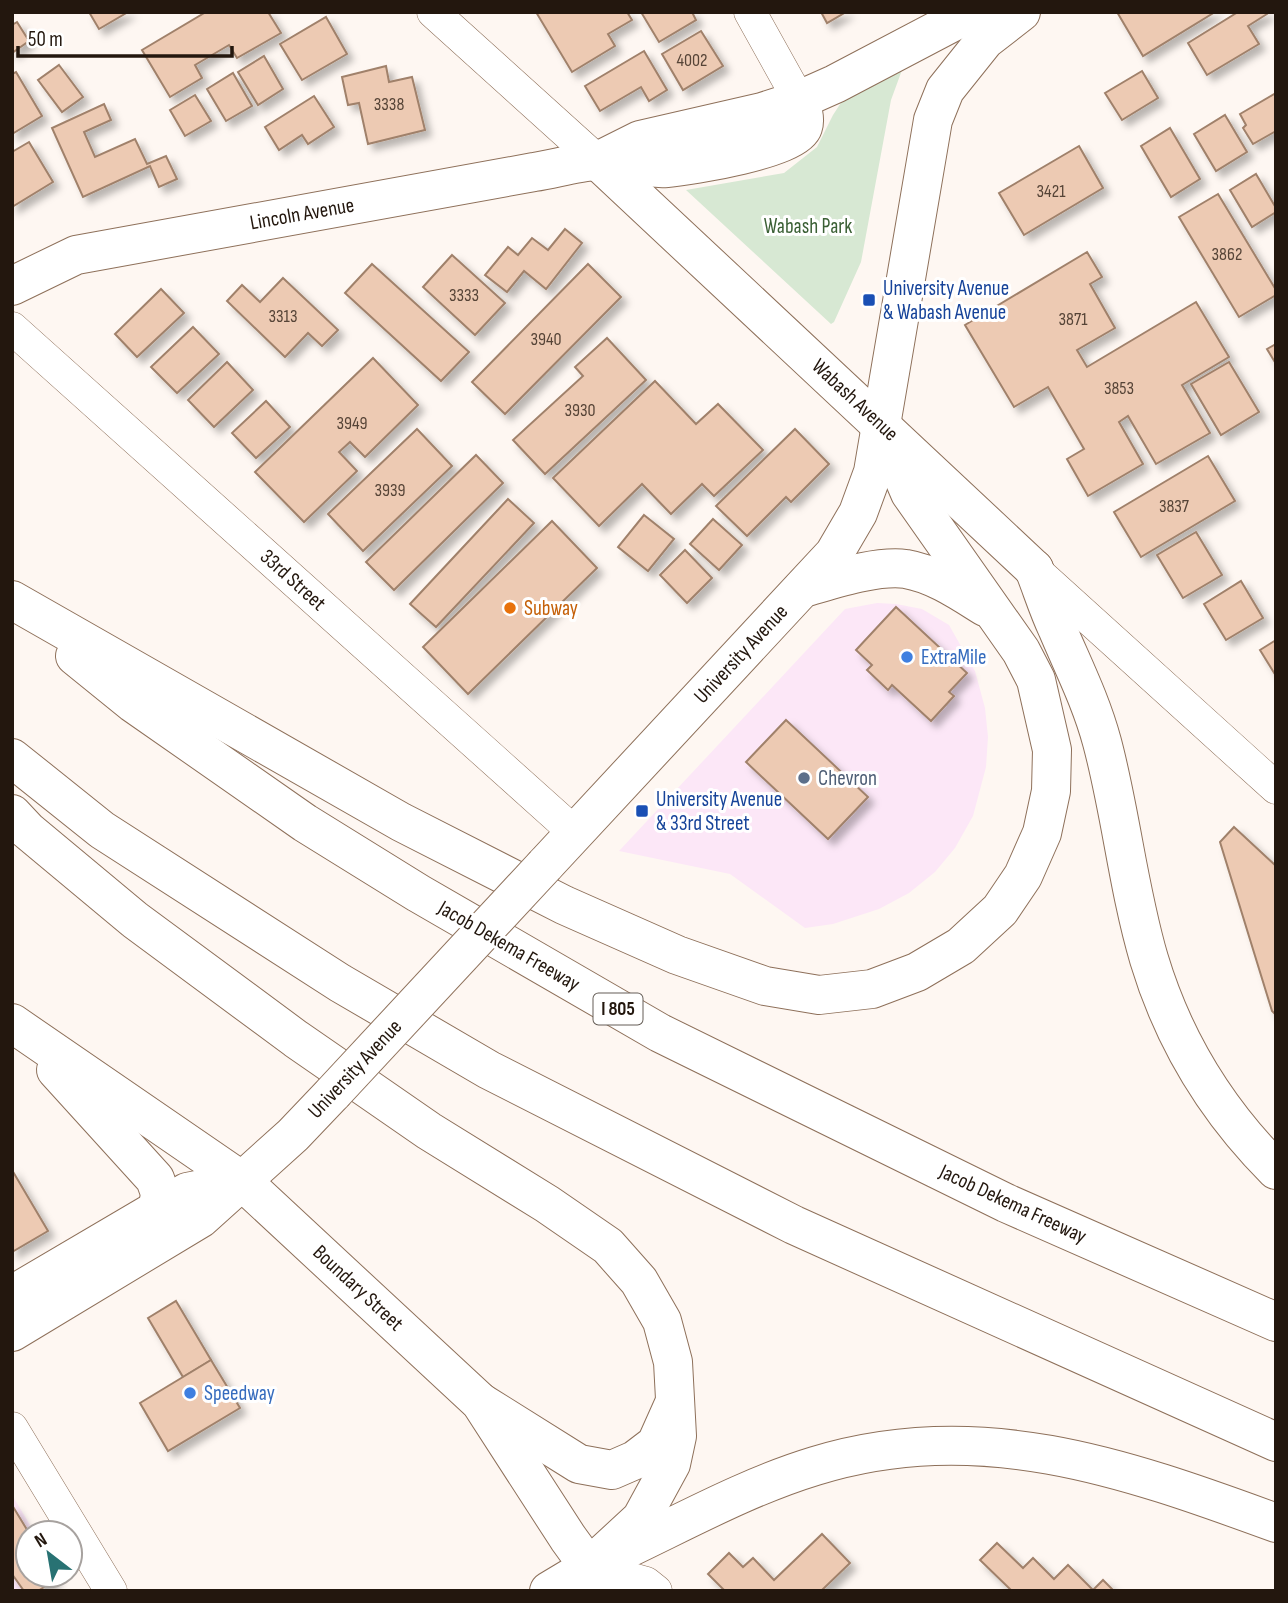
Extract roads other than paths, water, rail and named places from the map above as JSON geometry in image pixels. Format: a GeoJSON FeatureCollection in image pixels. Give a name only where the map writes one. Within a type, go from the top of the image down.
{"type":"FeatureCollection","features":[{"type":"Feature","properties":{"kind":"main road"},"geometry":{"type":"LineString","coordinates":[[799,100],[835,85],[972,12]]}},
{"type":"Feature","properties":{"kind":"main road","name":"University Avenue"},"geometry":{"type":"LineString","coordinates":[[12,1332],[201,1218],[293,1135],[834,554],[858,513],[873,472],[933,120],[945,90],[985,40],[1021,12]]}},
{"type":"Feature","properties":{"kind":"main road","name":"Lincoln Avenue"},"geometry":{"type":"LineString","coordinates":[[12,286],[76,255],[598,161],[666,168],[734,157],[774,147],[794,138],[803,128],[804,115],[799,100]]}},
{"type":"Feature","properties":{"kind":"main road","name":"Wabash Avenue"},"geometry":{"type":"LineString","coordinates":[[598,161],[1034,569]]}},
{"type":"Feature","properties":{"kind":"main road"},"geometry":{"type":"LineString","coordinates":[[12,600],[401,822],[565,905],[677,955],[765,986],[819,995],[872,989],[917,972],[961,946],[1000,910],[1023,876],[1041,833],[1051,791],[1052,750],[1036,680],[1014,639],[910,493],[880,423]]}},
{"type":"Feature","properties":{"kind":"main road"},"geometry":{"type":"LineString","coordinates":[[803,588],[864,572],[905,569],[942,581],[994,612]]}},
{"type":"Feature","properties":{"kind":"main road"},"geometry":{"type":"LineString","coordinates":[[1034,569],[1094,716],[1109,772],[1149,957],[1170,1016],[1216,1100],[1233,1124],[1276,1170]]}},
{"type":"Feature","properties":{"kind":"main road","name":"Jacob Dekema Freeway"},"geometry":{"type":"LineString","coordinates":[[12,606],[133,703],[305,823],[418,893],[660,1033],[1006,1203],[1276,1322]]}},
{"type":"Feature","properties":{"kind":"main road"},"geometry":{"type":"LineString","coordinates":[[12,758],[113,837],[340,983],[489,1070],[794,1225],[1276,1442]]}},
{"type":"Feature","properties":{"kind":"main road"},"geometry":{"type":"LineString","coordinates":[[12,814],[27,830],[135,920],[296,1039],[429,1131],[547,1204],[608,1246],[639,1281],[662,1321],[673,1362],[677,1436],[671,1464],[641,1519],[599,1579]]}},
{"type":"Feature","properties":{"kind":"main road"},"geometry":{"type":"LineString","coordinates":[[19,1028],[155,1179],[160,1193],[158,1208]]}},
{"type":"Feature","properties":{"kind":"main road","name":"Boundary Street"},"geometry":{"type":"LineString","coordinates":[[19,1028],[242,1181],[480,1402],[599,1579]]}},
{"type":"Feature","properties":{"kind":"main road"},"geometry":{"type":"LineString","coordinates":[[12,1295],[187,1192],[242,1181]]}},
{"type":"Feature","properties":{"kind":"main road"},"geometry":{"type":"LineString","coordinates":[[480,1402],[579,1464],[612,1469],[635,1460],[656,1444],[675,1401]]}},
{"type":"Feature","properties":{"kind":"main road"},"geometry":{"type":"LineString","coordinates":[[549,1591],[599,1579],[744,1492],[816,1466],[872,1452],[932,1444],[1007,1447],[1086,1460],[1276,1523]]}},
{"type":"Feature","properties":{"kind":"street","name":"Wabash Avenue"},"geometry":{"type":"LineString","coordinates":[[433,12],[598,161]]}},
{"type":"Feature","properties":{"kind":"street"},"geometry":{"type":"LineString","coordinates":[[750,12],[799,100]]}},
{"type":"Feature","properties":{"kind":"street","name":"33rd Street"},"geometry":{"type":"LineString","coordinates":[[12,328],[574,832]]}},
{"type":"Feature","properties":{"kind":"street","name":"Wabash Avenue"},"geometry":{"type":"LineString","coordinates":[[1034,569],[1276,788]]}},
{"type":"Feature","properties":{"kind":"street"},"geometry":{"type":"LineString","coordinates":[[12,1428],[111,1591]]}},
{"type":"Feature","properties":{"kind":"street"},"geometry":{"type":"LineString","coordinates":[[599,1579],[646,1583],[656,1591]]}},
{"type":"Feature","properties":{"kind":"place","name":"University Avenue & Wabash Avenue"},"geometry":{"type":"Point","coordinates":[869,300]}},
{"type":"Feature","properties":{"kind":"place","name":"Subway"},"geometry":{"type":"Point","coordinates":[510,608]}},
{"type":"Feature","properties":{"kind":"place","name":"ExtraMile"},"geometry":{"type":"Point","coordinates":[907,657]}},
{"type":"Feature","properties":{"kind":"place","name":"Chevron"},"geometry":{"type":"Point","coordinates":[804,778]}},
{"type":"Feature","properties":{"kind":"place","name":"University Avenue & 33rd Street"},"geometry":{"type":"Point","coordinates":[642,811]}},
{"type":"Feature","properties":{"kind":"place","name":"Speedway"},"geometry":{"type":"Point","coordinates":[190,1393]}},
{"type":"Feature","properties":{"kind":"park label","name":"Wabash Park"},"geometry":{"type":"Point","coordinates":[808,226]}}]}
